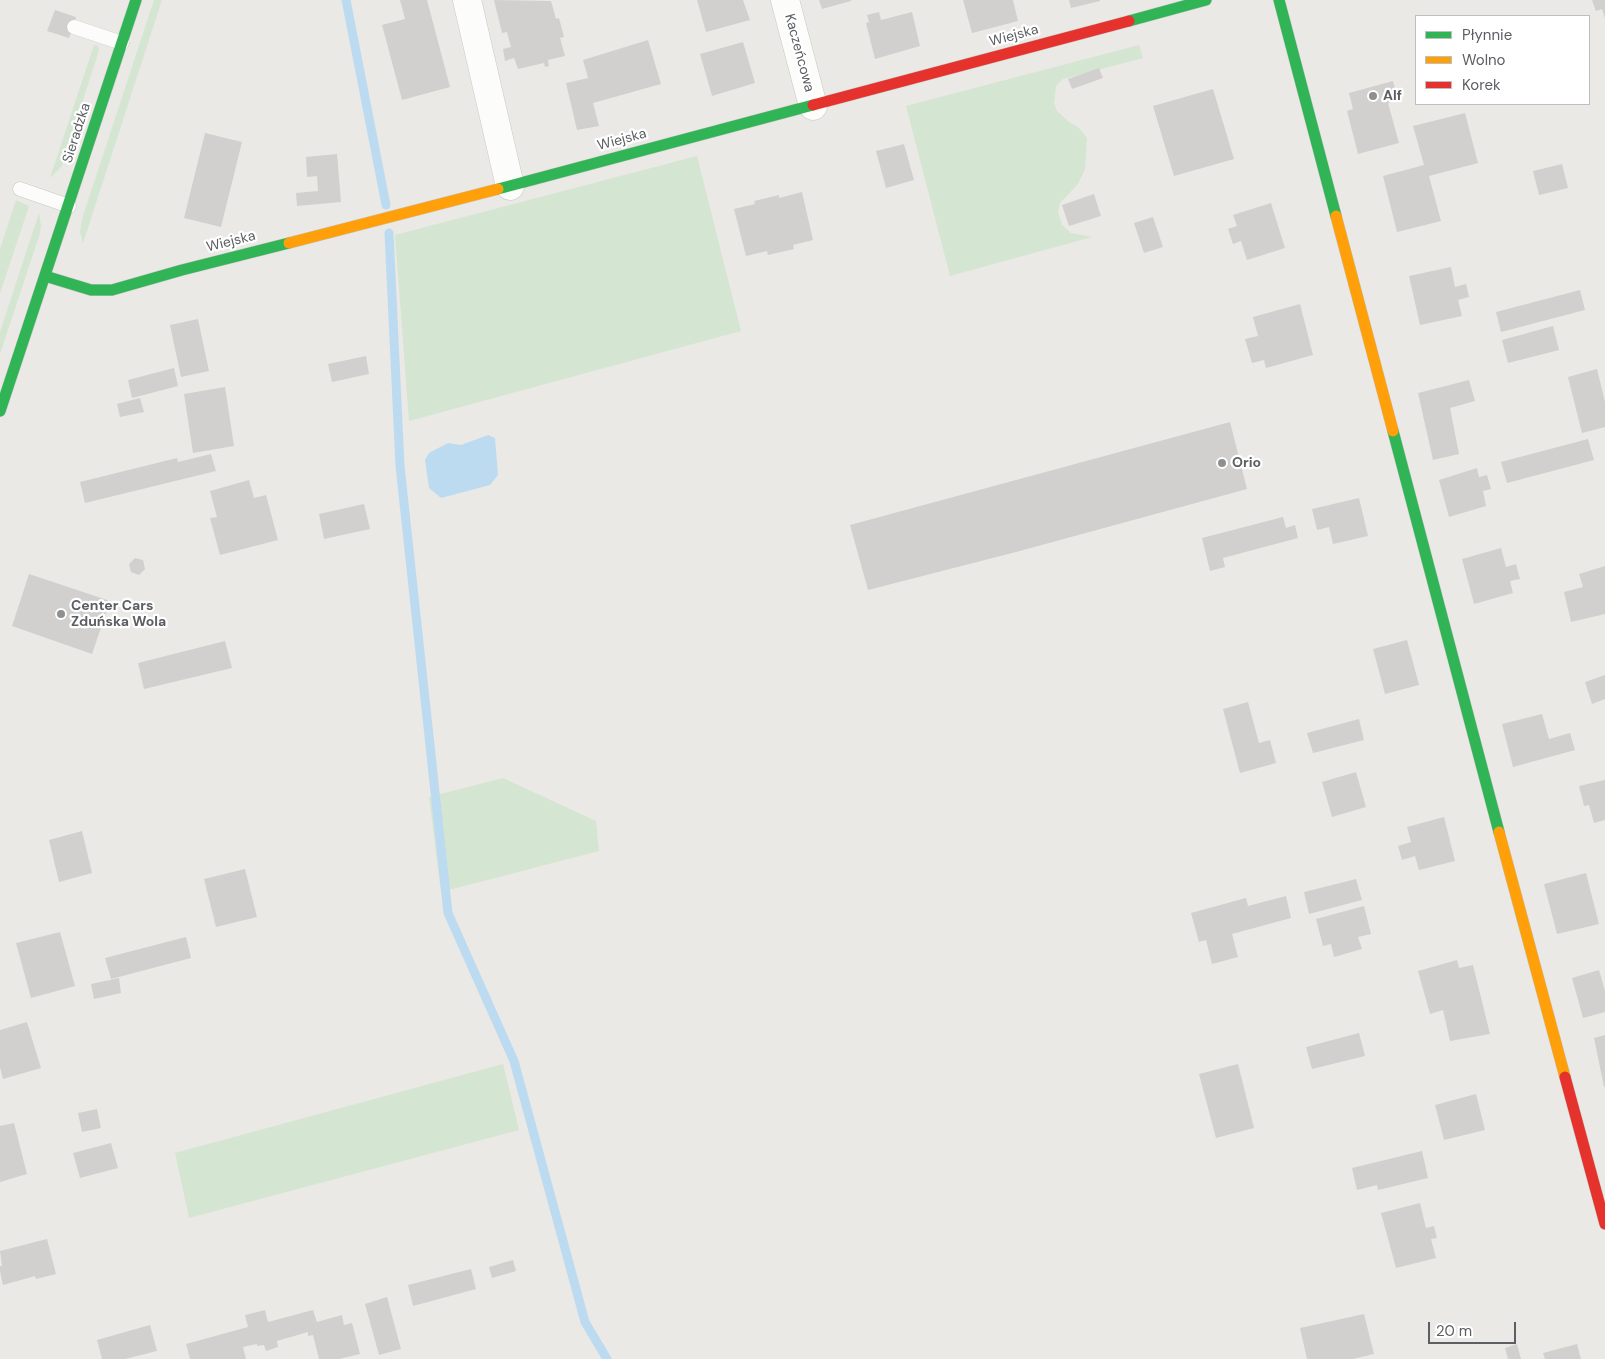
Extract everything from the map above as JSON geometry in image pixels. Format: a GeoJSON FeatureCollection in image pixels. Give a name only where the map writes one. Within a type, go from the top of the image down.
{"type":"FeatureCollection","features":[{"type":"Feature","properties":{"kind":"street","name":"Sieradzka"},"geometry":{"type":"LineString","coordinates":[[0,411],[136,0]]}},
{"type":"Feature","properties":{"kind":"street"},"geometry":{"type":"LineString","coordinates":[[467,0],[510,186]]}},
{"type":"Feature","properties":{"kind":"street","name":"Kaczeńcowa"},"geometry":{"type":"LineString","coordinates":[[785,0],[812,106]]}},
{"type":"Feature","properties":{"kind":"street","name":"Wiejska"},"geometry":{"type":"LineString","coordinates":[[45,276],[91,290],[112,290],[182,270],[368,224],[1206,0]]}},
{"type":"Feature","properties":{"kind":"street"},"geometry":{"type":"LineString","coordinates":[[1279,0],[1605,1224]]}},
{"type":"Feature","properties":{"kind":"lane"},"geometry":{"type":"LineString","coordinates":[[74,27],[122,43]]}},
{"type":"Feature","properties":{"kind":"lane"},"geometry":{"type":"LineString","coordinates":[[20,189],[69,206]]}},
{"type":"Feature","properties":{"kind":"green space"},"geometry":{"type":"Polygon","coordinates":[[[154,0],[162,0],[83,243],[80,232],[82,219],[154,0]]]}},
{"type":"Feature","properties":{"kind":"green space"},"geometry":{"type":"Polygon","coordinates":[[[94,45],[98,46],[99,50],[62,166],[50,178],[94,45]]]}},
{"type":"Feature","properties":{"kind":"green space"},"geometry":{"type":"Polygon","coordinates":[[[1139,45],[1143,58],[1063,79],[1056,86],[1054,103],[1057,111],[1079,128],[1087,138],[1085,169],[1078,184],[1060,203],[1058,212],[1062,225],[1071,233],[1092,237],[950,276],[906,106],[1139,45]]]}},
{"type":"Feature","properties":{"kind":"green space"},"geometry":{"type":"Polygon","coordinates":[[[697,156],[741,331],[409,421],[395,235],[697,156]]]}},
{"type":"Feature","properties":{"kind":"green space"},"geometry":{"type":"Polygon","coordinates":[[[16,200],[29,206],[0,293],[0,249],[16,200]]]}},
{"type":"Feature","properties":{"kind":"green space"},"geometry":{"type":"Polygon","coordinates":[[[39,213],[40,233],[0,354],[0,332],[39,213]]]}},
{"type":"Feature","properties":{"kind":"green space"},"geometry":{"type":"Polygon","coordinates":[[[503,778],[596,821],[599,851],[441,892],[429,797],[503,778]]]}},
{"type":"Feature","properties":{"kind":"green space"},"geometry":{"type":"Polygon","coordinates":[[[503,1064],[519,1130],[189,1218],[175,1153],[503,1064]]]}},
{"type":"Feature","properties":{"kind":"water"},"geometry":{"type":"Polygon","coordinates":[[[488,435],[495,438],[498,475],[490,485],[441,498],[429,488],[425,460],[429,453],[448,443],[461,445],[488,435]]]}},
{"type":"Feature","properties":{"kind":"building"},"geometry":{"type":"Polygon","coordinates":[[[400,0],[427,0],[450,87],[402,100],[382,25],[405,19],[400,0]]]}},
{"type":"Feature","properties":{"kind":"building"},"geometry":{"type":"Polygon","coordinates":[[[494,0],[551,1],[556,19],[559,18],[564,37],[560,38],[565,56],[548,60],[549,66],[545,67],[544,63],[518,69],[514,58],[505,61],[503,49],[511,47],[507,32],[502,33],[494,0]]]}},
{"type":"Feature","properties":{"kind":"building"},"geometry":{"type":"Polygon","coordinates":[[[697,0],[743,0],[750,20],[706,32],[697,0]]]}},
{"type":"Feature","properties":{"kind":"building"},"geometry":{"type":"Polygon","coordinates":[[[819,0],[851,0],[851,1],[822,9],[819,0]]]}},
{"type":"Feature","properties":{"kind":"building"},"geometry":{"type":"Polygon","coordinates":[[[963,0],[1013,0],[1018,21],[972,33],[963,0]]]}},
{"type":"Feature","properties":{"kind":"building"},"geometry":{"type":"Polygon","coordinates":[[[1069,0],[1100,0],[1100,1],[1071,8],[1069,0]]]}},
{"type":"Feature","properties":{"kind":"building"},"geometry":{"type":"Polygon","coordinates":[[[1592,0],[1605,0],[1605,18],[1602,9],[1596,11],[1592,0]]]}},
{"type":"Feature","properties":{"kind":"building"},"geometry":{"type":"Polygon","coordinates":[[[55,10],[76,17],[69,38],[47,31],[55,10]]]}},
{"type":"Feature","properties":{"kind":"building"},"geometry":{"type":"Polygon","coordinates":[[[879,12],[881,20],[912,12],[920,46],[875,59],[866,23],[869,22],[867,15],[879,12]]]}},
{"type":"Feature","properties":{"kind":"building"},"geometry":{"type":"Polygon","coordinates":[[[648,40],[661,84],[593,103],[599,126],[577,130],[566,83],[588,78],[583,60],[648,40]]]}},
{"type":"Feature","properties":{"kind":"building"},"geometry":{"type":"Polygon","coordinates":[[[743,42],[755,83],[712,96],[700,54],[743,42]]]}},
{"type":"Feature","properties":{"kind":"building"},"geometry":{"type":"Polygon","coordinates":[[[1099,68],[1103,78],[1072,89],[1068,79],[1099,68]]]}},
{"type":"Feature","properties":{"kind":"building"},"geometry":{"type":"Polygon","coordinates":[[[1393,81],[1398,100],[1388,103],[1399,143],[1358,154],[1347,111],[1353,109],[1349,93],[1393,81]]]}},
{"type":"Feature","properties":{"kind":"building"},"geometry":{"type":"Polygon","coordinates":[[[1213,89],[1234,159],[1174,176],[1153,106],[1213,89]]]}},
{"type":"Feature","properties":{"kind":"building"},"geometry":{"type":"Polygon","coordinates":[[[1465,113],[1478,163],[1429,176],[1441,221],[1397,232],[1383,176],[1424,165],[1413,126],[1465,113]]]}},
{"type":"Feature","properties":{"kind":"building"},"geometry":{"type":"Polygon","coordinates":[[[205,133],[242,142],[221,227],[184,218],[205,133]]]}},
{"type":"Feature","properties":{"kind":"building"},"geometry":{"type":"Polygon","coordinates":[[[904,144],[914,180],[886,188],[876,151],[904,144]]]}},
{"type":"Feature","properties":{"kind":"building"},"geometry":{"type":"Polygon","coordinates":[[[337,154],[341,202],[297,206],[296,193],[318,191],[317,176],[307,177],[306,157],[337,154]]]}},
{"type":"Feature","properties":{"kind":"building"},"geometry":{"type":"Polygon","coordinates":[[[1562,164],[1568,188],[1539,195],[1533,171],[1562,164]]]}},
{"type":"Feature","properties":{"kind":"building"},"geometry":{"type":"Polygon","coordinates":[[[802,192],[813,240],[793,245],[794,249],[768,255],[767,251],[746,256],[734,209],[755,204],[754,201],[779,195],[779,198],[802,192]]]}},
{"type":"Feature","properties":{"kind":"building"},"geometry":{"type":"Polygon","coordinates":[[[1094,194],[1101,216],[1069,226],[1062,205],[1094,194]]]}},
{"type":"Feature","properties":{"kind":"building"},"geometry":{"type":"Polygon","coordinates":[[[1271,203],[1285,248],[1247,260],[1241,241],[1233,244],[1228,229],[1237,226],[1233,215],[1271,203]]]}},
{"type":"Feature","properties":{"kind":"building"},"geometry":{"type":"Polygon","coordinates":[[[1153,217],[1163,247],[1144,253],[1134,223],[1153,217]]]}},
{"type":"Feature","properties":{"kind":"building"},"geometry":{"type":"Polygon","coordinates":[[[1451,267],[1455,287],[1466,284],[1469,297],[1458,300],[1462,316],[1420,325],[1409,276],[1451,267]]]}},
{"type":"Feature","properties":{"kind":"building"},"geometry":{"type":"Polygon","coordinates":[[[1580,290],[1585,310],[1501,332],[1496,312],[1580,290]]]}},
{"type":"Feature","properties":{"kind":"building"},"geometry":{"type":"Polygon","coordinates":[[[1300,304],[1313,355],[1266,368],[1264,360],[1252,363],[1245,339],[1258,336],[1253,317],[1300,304]]]}},
{"type":"Feature","properties":{"kind":"building"},"geometry":{"type":"Polygon","coordinates":[[[198,319],[209,371],[181,377],[170,325],[198,319]]]}},
{"type":"Feature","properties":{"kind":"building"},"geometry":{"type":"Polygon","coordinates":[[[1553,326],[1559,350],[1508,363],[1502,340],[1553,326]]]}},
{"type":"Feature","properties":{"kind":"building"},"geometry":{"type":"Polygon","coordinates":[[[366,356],[369,374],[332,382],[328,364],[366,356]]]}},
{"type":"Feature","properties":{"kind":"building"},"geometry":{"type":"Polygon","coordinates":[[[174,368],[178,386],[132,398],[128,380],[174,368]]]}},
{"type":"Feature","properties":{"kind":"building"},"geometry":{"type":"Polygon","coordinates":[[[1597,369],[1605,402],[1605,427],[1582,433],[1568,377],[1597,369]]]}},
{"type":"Feature","properties":{"kind":"building"},"geometry":{"type":"Polygon","coordinates":[[[1469,380],[1475,401],[1450,408],[1459,454],[1433,460],[1418,393],[1469,380]]]}},
{"type":"Feature","properties":{"kind":"building"},"geometry":{"type":"Polygon","coordinates":[[[225,387],[234,446],[193,453],[184,394],[225,387]]]}},
{"type":"Feature","properties":{"kind":"building"},"geometry":{"type":"Polygon","coordinates":[[[140,398],[144,412],[120,417],[117,404],[140,398]]]}},
{"type":"Feature","properties":{"kind":"building"},"geometry":{"type":"Polygon","coordinates":[[[1230,422],[1247,489],[868,590],[850,525],[1230,422]]]}},
{"type":"Feature","properties":{"kind":"building"},"geometry":{"type":"Polygon","coordinates":[[[1588,439],[1594,460],[1507,483],[1501,462],[1588,439]]]}},
{"type":"Feature","properties":{"kind":"building"},"geometry":{"type":"Polygon","coordinates":[[[211,454],[216,471],[85,503],[80,482],[177,458],[178,462],[211,454]]]}},
{"type":"Feature","properties":{"kind":"building"},"geometry":{"type":"Polygon","coordinates":[[[1477,468],[1479,477],[1487,475],[1491,489],[1483,491],[1486,506],[1449,517],[1439,480],[1477,468]]]}},
{"type":"Feature","properties":{"kind":"building"},"geometry":{"type":"Polygon","coordinates":[[[249,480],[254,498],[266,495],[278,540],[220,555],[210,518],[217,517],[210,491],[249,480]]]}},
{"type":"Feature","properties":{"kind":"building"},"geometry":{"type":"Polygon","coordinates":[[[1359,498],[1368,536],[1333,544],[1329,527],[1317,530],[1312,509],[1359,498]]]}},
{"type":"Feature","properties":{"kind":"building"},"geometry":{"type":"Polygon","coordinates":[[[364,504],[370,529],[324,539],[319,514],[364,504]]]}},
{"type":"Feature","properties":{"kind":"building"},"geometry":{"type":"Polygon","coordinates":[[[1283,517],[1286,528],[1295,525],[1298,538],[1223,558],[1225,567],[1210,571],[1202,538],[1283,517]]]}},
{"type":"Feature","properties":{"kind":"building"},"geometry":{"type":"Polygon","coordinates":[[[1501,548],[1506,567],[1516,564],[1520,579],[1510,581],[1513,593],[1474,604],[1462,559],[1501,548]]]}},
{"type":"Feature","properties":{"kind":"building"},"geometry":{"type":"Polygon","coordinates":[[[135,558],[143,560],[145,569],[139,575],[131,572],[129,564],[135,558]]]}},
{"type":"Feature","properties":{"kind":"building"},"geometry":{"type":"Polygon","coordinates":[[[1605,566],[1605,614],[1571,622],[1564,592],[1583,587],[1579,574],[1605,566]]]}},
{"type":"Feature","properties":{"kind":"building","name":"Center Cars Zduńska Wola"},"geometry":{"type":"Polygon","coordinates":[[[29,574],[110,601],[92,654],[12,626],[29,574]]]}},
{"type":"Feature","properties":{"kind":"building"},"geometry":{"type":"Polygon","coordinates":[[[1407,640],[1419,685],[1385,694],[1373,649],[1407,640]]]}},
{"type":"Feature","properties":{"kind":"building"},"geometry":{"type":"Polygon","coordinates":[[[225,641],[232,668],[144,689],[138,663],[225,641]]]}},
{"type":"Feature","properties":{"kind":"building"},"geometry":{"type":"Polygon","coordinates":[[[1605,675],[1605,699],[1592,704],[1585,682],[1605,675]]]}},
{"type":"Feature","properties":{"kind":"building"},"geometry":{"type":"Polygon","coordinates":[[[1248,702],[1259,743],[1270,740],[1276,763],[1240,773],[1223,709],[1248,702]]]}},
{"type":"Feature","properties":{"kind":"building"},"geometry":{"type":"Polygon","coordinates":[[[1542,714],[1549,739],[1570,733],[1575,750],[1513,767],[1502,724],[1542,714]]]}},
{"type":"Feature","properties":{"kind":"building"},"geometry":{"type":"Polygon","coordinates":[[[1359,719],[1364,740],[1313,753],[1307,733],[1359,719]]]}},
{"type":"Feature","properties":{"kind":"building"},"geometry":{"type":"Polygon","coordinates":[[[1356,772],[1366,807],[1332,817],[1322,782],[1356,772]]]}},
{"type":"Feature","properties":{"kind":"building"},"geometry":{"type":"Polygon","coordinates":[[[1605,780],[1605,820],[1594,823],[1589,805],[1584,806],[1579,786],[1605,780]]]}},
{"type":"Feature","properties":{"kind":"building"},"geometry":{"type":"Polygon","coordinates":[[[1444,817],[1455,861],[1419,870],[1415,856],[1402,860],[1398,846],[1411,842],[1407,827],[1444,817]]]}},
{"type":"Feature","properties":{"kind":"building"},"geometry":{"type":"Polygon","coordinates":[[[82,831],[92,873],[59,882],[49,840],[82,831]]]}},
{"type":"Feature","properties":{"kind":"building"},"geometry":{"type":"Polygon","coordinates":[[[245,869],[257,917],[216,927],[204,879],[245,869]]]}},
{"type":"Feature","properties":{"kind":"building"},"geometry":{"type":"Polygon","coordinates":[[[1586,873],[1599,924],[1557,934],[1544,884],[1586,873]]]}},
{"type":"Feature","properties":{"kind":"building"},"geometry":{"type":"Polygon","coordinates":[[[1356,879],[1362,900],[1309,914],[1304,892],[1356,879]]]}},
{"type":"Feature","properties":{"kind":"building"},"geometry":{"type":"Polygon","coordinates":[[[1286,896],[1291,918],[1232,934],[1238,957],[1212,964],[1206,940],[1199,942],[1191,913],[1246,898],[1248,906],[1286,896]]]}},
{"type":"Feature","properties":{"kind":"building"},"geometry":{"type":"Polygon","coordinates":[[[1364,906],[1371,934],[1358,937],[1362,949],[1334,957],[1331,944],[1323,946],[1316,919],[1364,906]]]}},
{"type":"Feature","properties":{"kind":"building"},"geometry":{"type":"Polygon","coordinates":[[[60,932],[75,986],[31,998],[16,943],[60,932]]]}},
{"type":"Feature","properties":{"kind":"building"},"geometry":{"type":"Polygon","coordinates":[[[186,937],[191,958],[111,979],[105,958],[186,937]]]}},
{"type":"Feature","properties":{"kind":"building"},"geometry":{"type":"Polygon","coordinates":[[[1457,960],[1459,968],[1473,965],[1490,1034],[1450,1041],[1443,1010],[1430,1014],[1418,971],[1457,960]]]}},
{"type":"Feature","properties":{"kind":"building"},"geometry":{"type":"Polygon","coordinates":[[[1599,970],[1605,991],[1605,1012],[1583,1018],[1572,978],[1599,970]]]}},
{"type":"Feature","properties":{"kind":"building"},"geometry":{"type":"Polygon","coordinates":[[[119,978],[121,993],[94,999],[91,984],[119,978]]]}},
{"type":"Feature","properties":{"kind":"building"},"geometry":{"type":"Polygon","coordinates":[[[27,1022],[41,1068],[3,1079],[0,1067],[0,1030],[27,1022]]]}},
{"type":"Feature","properties":{"kind":"building"},"geometry":{"type":"Polygon","coordinates":[[[1359,1033],[1365,1056],[1312,1069],[1306,1047],[1359,1033]]]}},
{"type":"Feature","properties":{"kind":"building"},"geometry":{"type":"Polygon","coordinates":[[[1605,1035],[1605,1087],[1604,1087],[1594,1038],[1605,1035]]]}},
{"type":"Feature","properties":{"kind":"building"},"geometry":{"type":"Polygon","coordinates":[[[1238,1064],[1254,1128],[1216,1138],[1199,1074],[1238,1064]]]}},
{"type":"Feature","properties":{"kind":"building"},"geometry":{"type":"Polygon","coordinates":[[[1476,1094],[1485,1130],[1444,1140],[1435,1105],[1476,1094]]]}},
{"type":"Feature","properties":{"kind":"building"},"geometry":{"type":"Polygon","coordinates":[[[97,1109],[101,1128],[82,1132],[78,1113],[97,1109]]]}},
{"type":"Feature","properties":{"kind":"building"},"geometry":{"type":"Polygon","coordinates":[[[14,1123],[27,1174],[0,1182],[0,1126],[14,1123]]]}},
{"type":"Feature","properties":{"kind":"building"},"geometry":{"type":"Polygon","coordinates":[[[111,1143],[118,1168],[80,1178],[73,1153],[111,1143]]]}},
{"type":"Feature","properties":{"kind":"building"},"geometry":{"type":"Polygon","coordinates":[[[1422,1151],[1428,1178],[1378,1190],[1377,1185],[1357,1190],[1352,1168],[1422,1151]]]}},
{"type":"Feature","properties":{"kind":"building"},"geometry":{"type":"Polygon","coordinates":[[[1420,1203],[1426,1228],[1434,1226],[1437,1238],[1431,1239],[1436,1258],[1396,1268],[1381,1213],[1420,1203]]]}},
{"type":"Feature","properties":{"kind":"building"},"geometry":{"type":"Polygon","coordinates":[[[47,1239],[56,1274],[36,1279],[35,1276],[3,1285],[0,1271],[0,1266],[2,1266],[0,1251],[47,1239]]]}},
{"type":"Feature","properties":{"kind":"building"},"geometry":{"type":"Polygon","coordinates":[[[513,1260],[516,1271],[492,1278],[489,1267],[513,1260]]]}},
{"type":"Feature","properties":{"kind":"building"},"geometry":{"type":"Polygon","coordinates":[[[471,1269],[476,1289],[413,1306],[408,1285],[471,1269]]]}},
{"type":"Feature","properties":{"kind":"building"},"geometry":{"type":"Polygon","coordinates":[[[387,1297],[401,1349],[379,1355],[365,1304],[387,1297]]]}},
{"type":"Feature","properties":{"kind":"building"},"geometry":{"type":"Polygon","coordinates":[[[265,1310],[268,1322],[313,1310],[317,1322],[342,1315],[344,1325],[352,1323],[360,1354],[339,1359],[319,1359],[313,1335],[308,1336],[308,1332],[277,1341],[278,1347],[266,1351],[264,1345],[257,1346],[257,1344],[243,1347],[246,1359],[190,1359],[186,1344],[248,1327],[245,1315],[265,1310]]]}},
{"type":"Feature","properties":{"kind":"building"},"geometry":{"type":"Polygon","coordinates":[[[1364,1314],[1374,1354],[1353,1359],[1307,1359],[1300,1328],[1364,1314]]]}},
{"type":"Feature","properties":{"kind":"building"},"geometry":{"type":"Polygon","coordinates":[[[150,1325],[157,1351],[125,1359],[102,1359],[97,1340],[150,1325]]]}},
{"type":"Feature","properties":{"kind":"building"},"geometry":{"type":"Polygon","coordinates":[[[1517,1344],[1521,1359],[1508,1359],[1505,1348],[1517,1344]]]}},
{"type":"Feature","properties":{"kind":"building"},"geometry":{"type":"Polygon","coordinates":[[[1577,1344],[1581,1359],[1545,1359],[1543,1353],[1577,1344]]]}},
{"type":"Feature","properties":{"kind":"waterway"},"geometry":{"type":"LineString","coordinates":[[346,0],[386,205]]}},
{"type":"Feature","properties":{"kind":"waterway"},"geometry":{"type":"LineString","coordinates":[[389,233],[400,466],[448,913],[514,1061],[585,1322],[607,1359]]}},
{"type":"Feature","properties":{"kind":"traffic: fast"},"geometry":{"type":"LineString","coordinates":[[0,411],[136,0]]}},
{"type":"Feature","properties":{"kind":"traffic: fast"},"geometry":{"type":"LineString","coordinates":[[1129,21],[1206,0]]}},
{"type":"Feature","properties":{"kind":"traffic: fast"},"geometry":{"type":"LineString","coordinates":[[1279,0],[1336,216]]}},
{"type":"Feature","properties":{"kind":"traffic: fast"},"geometry":{"type":"LineString","coordinates":[[498,189],[813,105]]}},
{"type":"Feature","properties":{"kind":"traffic: fast"},"geometry":{"type":"LineString","coordinates":[[45,276],[91,290],[112,290],[289,243]]}},
{"type":"Feature","properties":{"kind":"traffic: fast"},"geometry":{"type":"LineString","coordinates":[[1393,431],[1499,832]]}},
{"type":"Feature","properties":{"kind":"traffic: slow"},"geometry":{"type":"LineString","coordinates":[[289,243],[498,189]]}},
{"type":"Feature","properties":{"kind":"traffic: slow"},"geometry":{"type":"LineString","coordinates":[[1336,216],[1393,431]]}},
{"type":"Feature","properties":{"kind":"traffic: slow"},"geometry":{"type":"LineString","coordinates":[[1499,832],[1565,1077]]}},
{"type":"Feature","properties":{"kind":"traffic: jam"},"geometry":{"type":"LineString","coordinates":[[813,105],[1129,21]]}},
{"type":"Feature","properties":{"kind":"traffic: jam"},"geometry":{"type":"LineString","coordinates":[[1565,1077],[1605,1224]]}},
{"type":"Feature","properties":{"kind":"place","name":"Alf"},"geometry":{"type":"Point","coordinates":[1373,96]}},
{"type":"Feature","properties":{"kind":"place","name":"Orio"},"geometry":{"type":"Point","coordinates":[1222,463]}},
{"type":"Feature","properties":{"kind":"place","name":"Center Cars Zduńska Wola"},"geometry":{"type":"Point","coordinates":[61,614]}}]}
